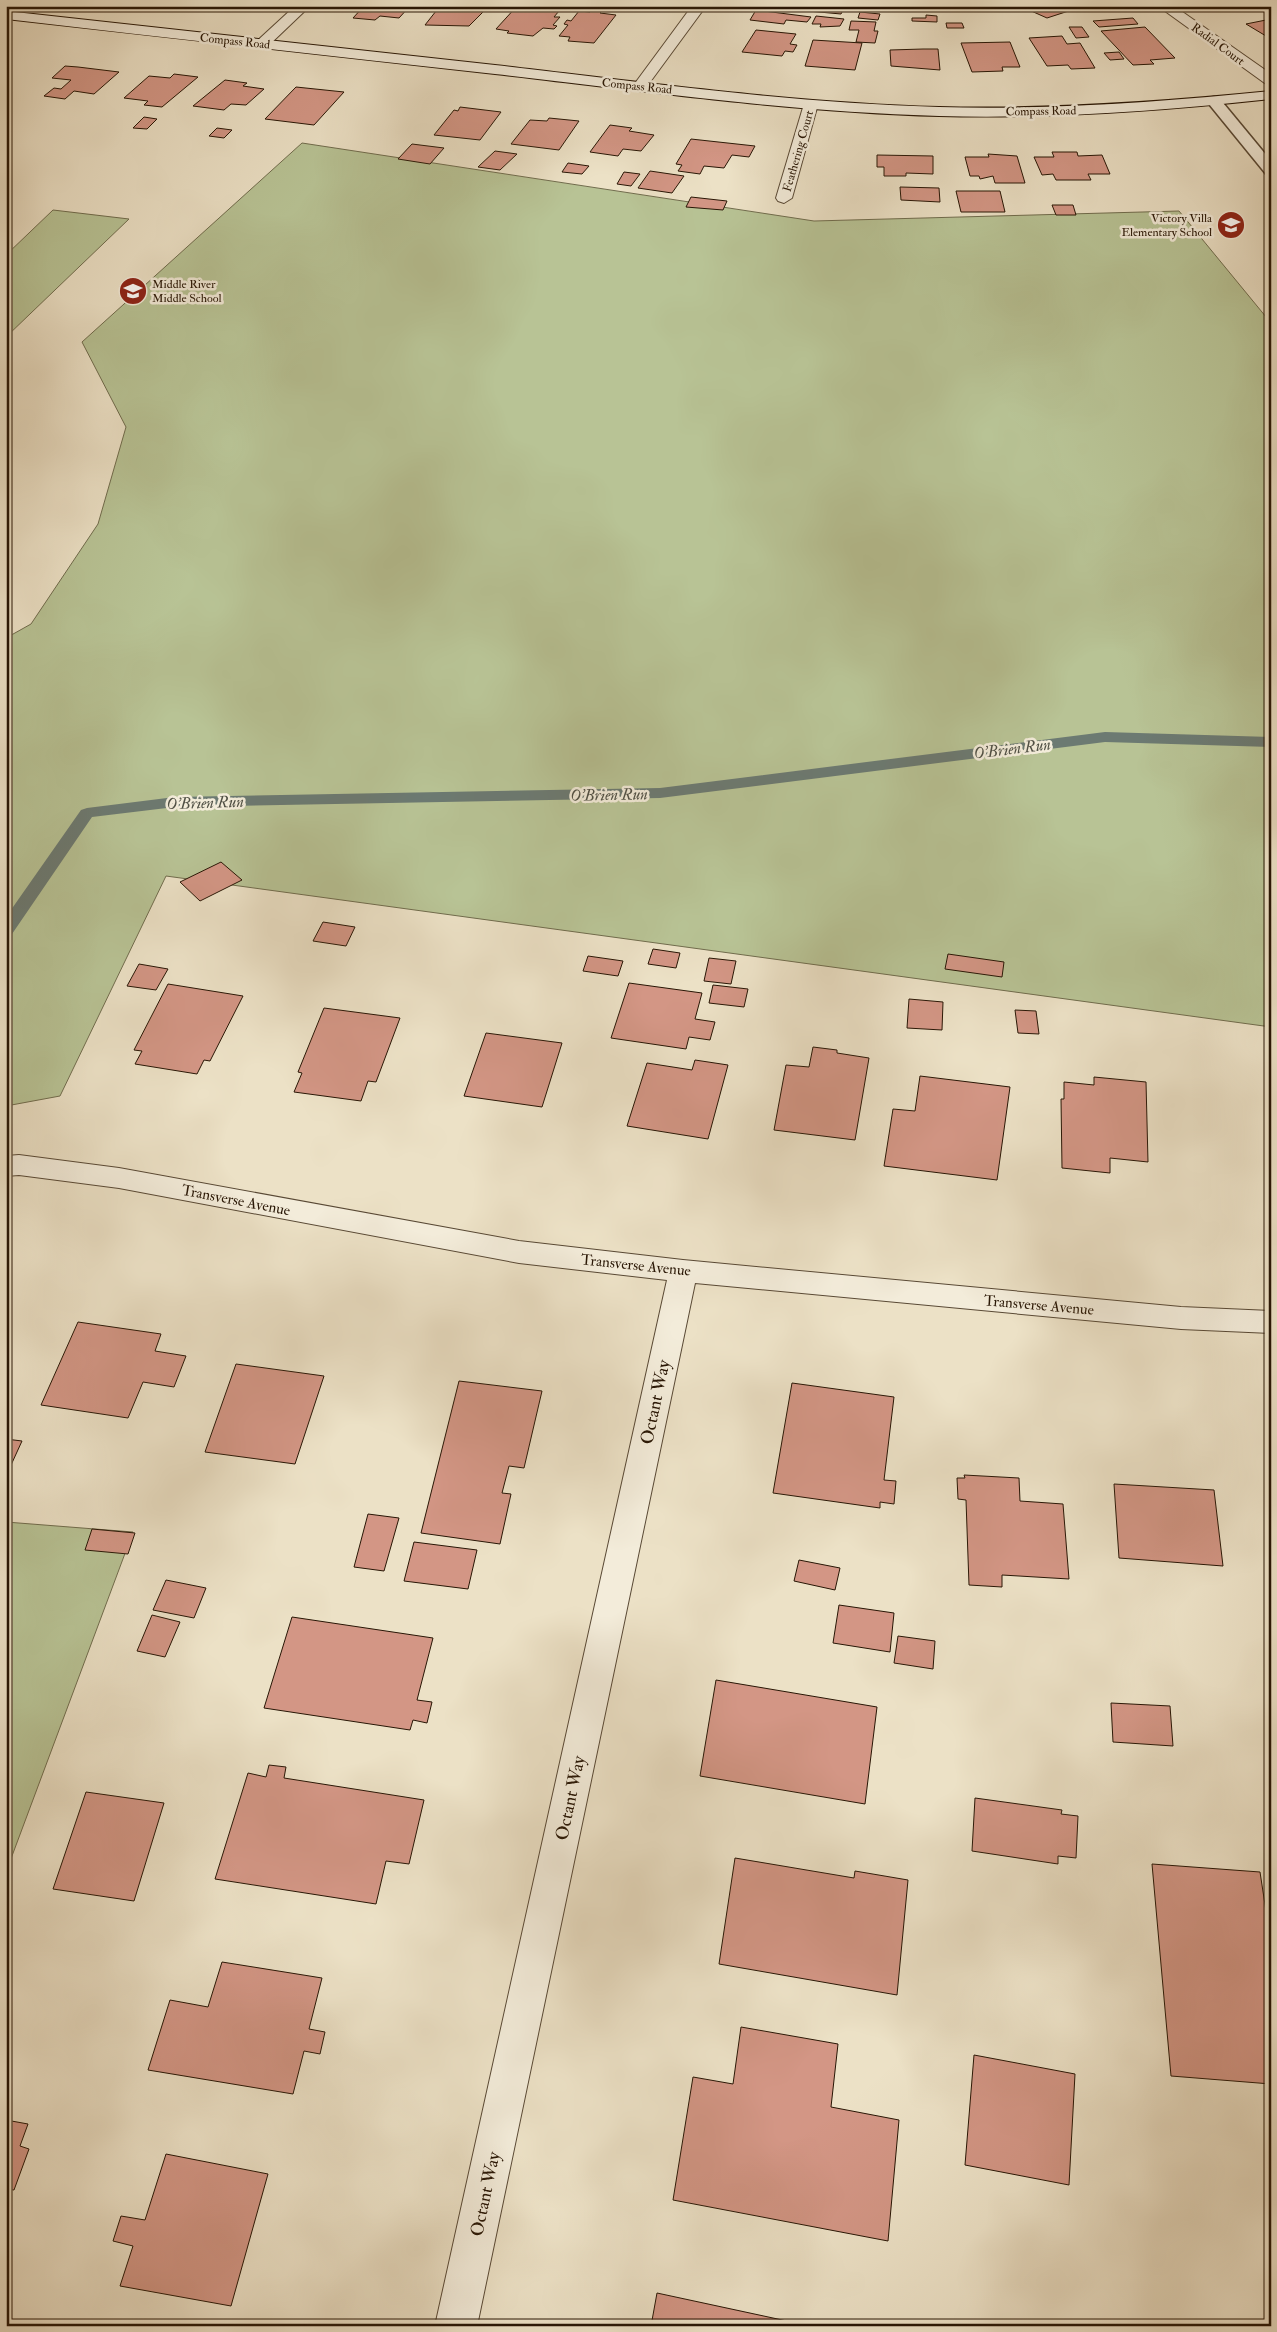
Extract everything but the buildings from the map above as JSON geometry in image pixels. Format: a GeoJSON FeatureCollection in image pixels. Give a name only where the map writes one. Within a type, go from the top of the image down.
{"type":"FeatureCollection","features":[{"type":"Feature","properties":{"kind":"street"},"geometry":{"type":"LineString","coordinates":[[262,44],[303,6]]}},
{"type":"Feature","properties":{"kind":"street"},"geometry":{"type":"LineString","coordinates":[[640,86],[699,6]]}},
{"type":"Feature","properties":{"kind":"street","name":"Radial Court"},"geometry":{"type":"LineString","coordinates":[[1165,6],[1271,81]]}},
{"type":"Feature","properties":{"kind":"street","name":"Compass Road"},"geometry":{"type":"LineString","coordinates":[[6,15],[640,86],[811,104],[890,110],[1020,112],[1143,107],[1271,95]]}},
{"type":"Feature","properties":{"kind":"street","name":"Feathering Court"},"geometry":{"type":"LineString","coordinates":[[784,198],[811,104]]}},
{"type":"Feature","properties":{"kind":"street","name":"Transverse Avenue"},"geometry":{"type":"LineString","coordinates":[[6,1166],[119,1178],[519,1252],[683,1271],[1180,1318],[1271,1322]]}},
{"type":"Feature","properties":{"kind":"street","name":"Octant Way"},"geometry":{"type":"LineString","coordinates":[[456,2326],[683,1271]]}},
{"type":"Feature","properties":{"kind":"lane"},"geometry":{"type":"LineString","coordinates":[[1214,101],[1271,171]]}},
{"type":"Feature","properties":{"kind":"green space"},"geometry":{"type":"Polygon","coordinates":[[[302,143],[814,221],[1179,211],[1271,323],[1271,1027],[166,876],[60,1096],[6,1106],[6,638],[31,624],[98,524],[126,427],[82,342],[302,143]]]}},
{"type":"Feature","properties":{"kind":"green space"},"geometry":{"type":"Polygon","coordinates":[[[53,210],[129,219],[6,337],[6,255],[53,210]]]}},
{"type":"Feature","properties":{"kind":"green space"},"geometry":{"type":"Polygon","coordinates":[[[6,1522],[133,1532],[6,1872],[6,1522]]]}},
{"type":"Feature","properties":{"kind":"waterway","name":"O'Brien Run"},"geometry":{"type":"LineString","coordinates":[[6,930],[87,813],[175,802],[660,793],[1105,737],[1271,742]]}},
{"type":"Feature","properties":{"kind":"place","name":"Victory Villa Elementary School"},"geometry":{"type":"Point","coordinates":[1231,225]}},
{"type":"Feature","properties":{"kind":"place","name":"Middle River Middle School"},"geometry":{"type":"Point","coordinates":[133,291]}}]}
